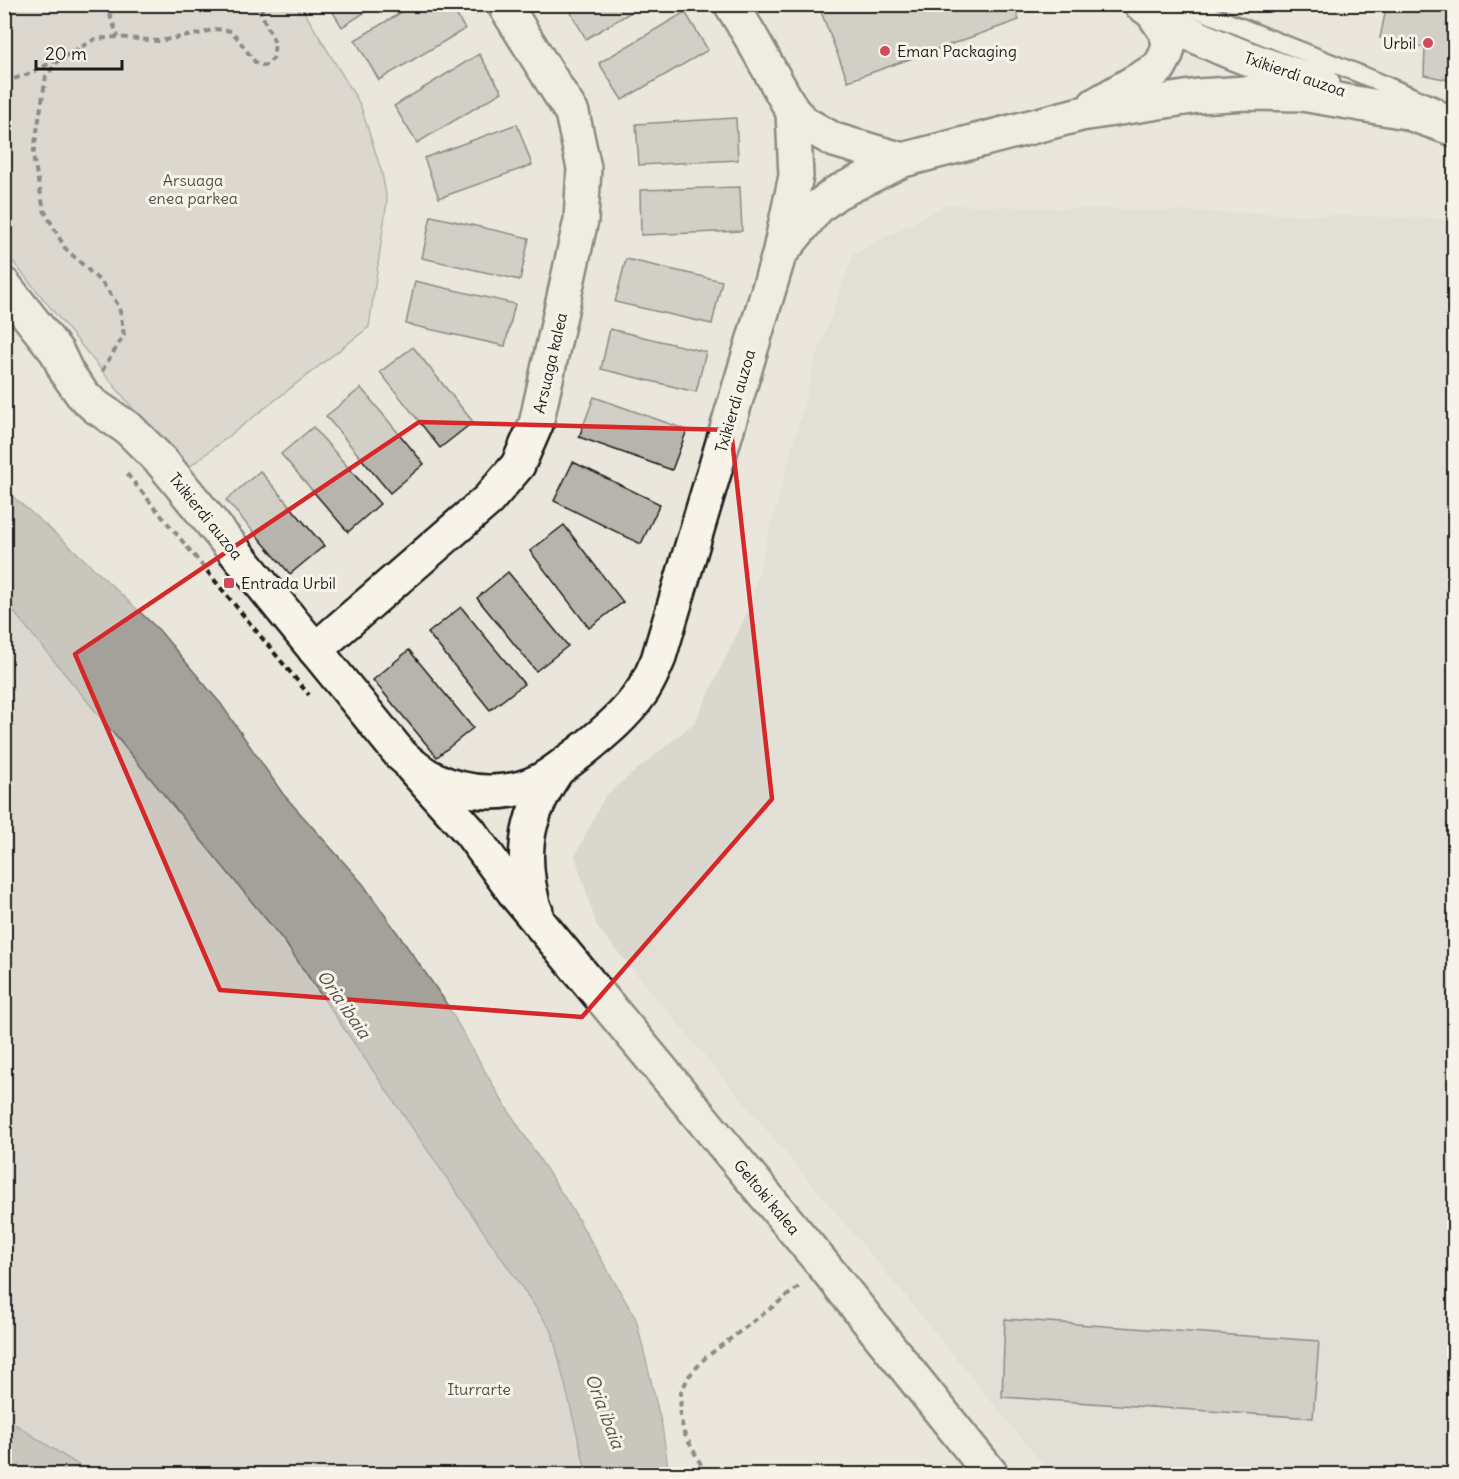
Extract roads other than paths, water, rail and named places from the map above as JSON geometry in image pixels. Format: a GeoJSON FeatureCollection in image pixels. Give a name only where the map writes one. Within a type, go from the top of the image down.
{"type":"FeatureCollection","features":[{"type":"Feature","properties":{"kind":"street","name":"Arsuaga kalea"},"geometry":{"type":"LineString","coordinates":[[315,650],[488,500],[518,465],[536,424],[581,220],[584,168],[572,113],[504,4]]}},
{"type":"Feature","properties":{"kind":"street","name":"Txikierdi auzoa"},"geometry":{"type":"LineString","coordinates":[[401,755],[416,769],[435,780],[475,791],[497,792],[539,781],[557,770],[614,724],[642,692],[658,660],[779,255],[796,176],[793,112],[731,4]]}},
{"type":"Feature","properties":{"kind":"street","name":"Txikierdi auzoa"},"geometry":{"type":"LineString","coordinates":[[1159,7],[1165,21],[1205,41],[1269,67],[1455,129]]}},
{"type":"Feature","properties":{"kind":"street"},"geometry":{"type":"LineString","coordinates":[[1081,114],[1159,68],[1166,55],[1168,44],[1159,7]]}},
{"type":"Feature","properties":{"kind":"street"},"geometry":{"type":"LineString","coordinates":[[779,255],[818,207],[836,194],[903,160],[1081,114],[1198,96],[1246,93],[1302,94],[1407,112]]}},
{"type":"Feature","properties":{"kind":"street"},"geometry":{"type":"LineString","coordinates":[[793,112],[804,123],[834,141],[903,160]]}},
{"type":"Feature","properties":{"kind":"street","name":"Txikierdi auzoa"},"geometry":{"type":"LineString","coordinates":[[4,285],[57,352],[67,373],[82,394],[95,406],[129,429],[162,462],[401,755],[470,832],[517,896],[540,922]]}},
{"type":"Feature","properties":{"kind":"street","name":"Txikierdi auzoa"},"geometry":{"type":"LineString","coordinates":[[540,922],[533,906],[526,869],[528,834],[531,820],[544,790],[557,770]]}},
{"type":"Feature","properties":{"kind":"street","name":"Geltoki kalea"},"geometry":{"type":"LineString","coordinates":[[540,922],[825,1267],[991,1474]]}},
{"type":"Feature","properties":{"kind":"lane"},"geometry":{"type":"LineString","coordinates":[[1159,7],[1357,72],[1435,106],[1455,119]]}},
{"type":"Feature","properties":{"kind":"water","name":"Oria ibaia"},"geometry":{"type":"Polygon","coordinates":[[[4,489],[72,548],[159,630],[221,704],[283,794],[363,884],[443,998],[501,1099],[575,1214],[636,1319],[662,1426],[669,1474],[587,1474],[552,1331],[284,941],[5,603],[4,489]]]}},
{"type":"Feature","properties":{"kind":"water"},"geometry":{"type":"Polygon","coordinates":[[[5,1418],[92,1474],[5,1474],[5,1418]]]}},
{"type":"Feature","properties":{"kind":"place","name":"Urbil"},"geometry":{"type":"Point","coordinates":[1428,43]}},
{"type":"Feature","properties":{"kind":"place","name":"Eman Packaging"},"geometry":{"type":"Point","coordinates":[885,51]}},
{"type":"Feature","properties":{"kind":"place","name":"Entrada Urbil"},"geometry":{"type":"Point","coordinates":[229,583]}},
{"type":"Feature","properties":{"kind":"park label","name":"Arsuaga enea parkea"},"geometry":{"type":"Point","coordinates":[193,189]}},
{"type":"Feature","properties":{"kind":"park label","name":"Iturrarte"},"geometry":{"type":"Point","coordinates":[479,1389]}}]}
